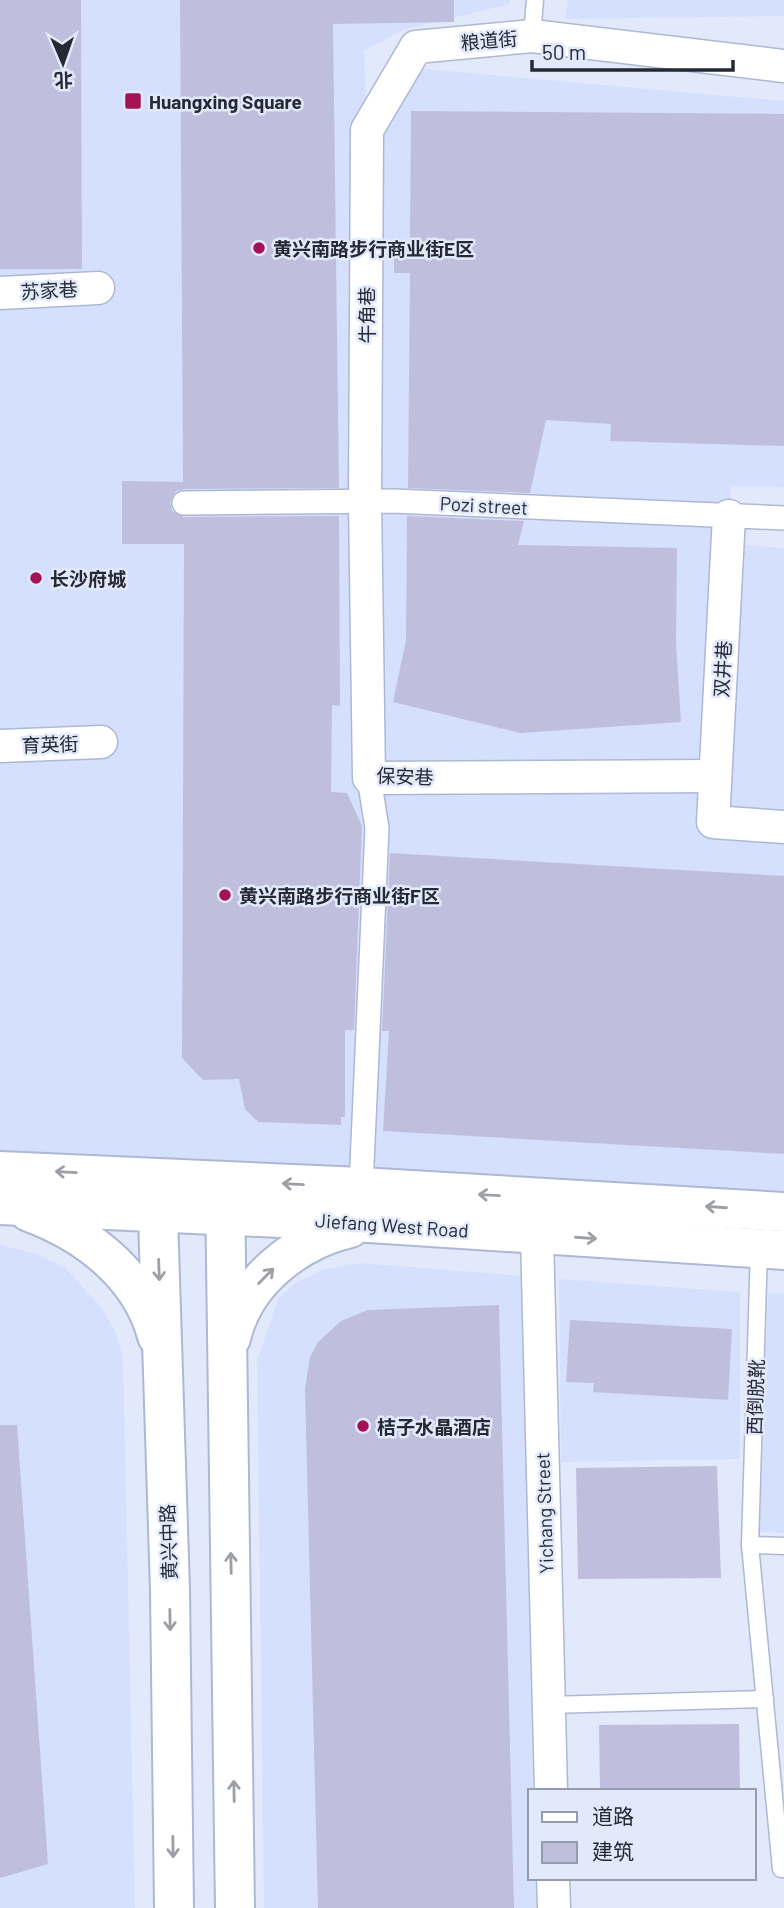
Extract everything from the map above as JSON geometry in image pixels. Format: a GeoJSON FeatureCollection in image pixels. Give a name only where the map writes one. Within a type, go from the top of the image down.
{"type":"FeatureCollection","features":[{"type":"Feature","properties":{"kind":"main road","name":"Jiefang West Road"},"geometry":{"type":"LineString","coordinates":[[0,1171],[157,1194],[225,1198],[365,1205],[784,1212]]}},
{"type":"Feature","properties":{"kind":"main road","name":"Jiefang West Road"},"geometry":{"type":"LineString","coordinates":[[0,1205],[157,1194]]}},
{"type":"Feature","properties":{"kind":"main road","name":"黄兴中路"},"geometry":{"type":"LineString","coordinates":[[157,1194],[170,1590],[174,1908]]}},
{"type":"Feature","properties":{"kind":"main road"},"geometry":{"type":"LineString","coordinates":[[225,1198],[235,1908]]}},
{"type":"Feature","properties":{"kind":"main road"},"geometry":{"type":"LineString","coordinates":[[0,1205],[53,1221],[78,1234],[104,1254],[143,1302],[155,1328],[162,1355]]}},
{"type":"Feature","properties":{"kind":"main road","name":"Jiefang West Road"},"geometry":{"type":"LineString","coordinates":[[365,1205],[537,1235],[772,1249]]}},
{"type":"Feature","properties":{"kind":"main road"},"geometry":{"type":"LineString","coordinates":[[227,1357],[242,1308],[255,1287],[277,1264],[328,1233],[365,1205]]}},
{"type":"Feature","properties":{"kind":"street","name":"粮道街"},"geometry":{"type":"LineString","coordinates":[[366,130],[416,47],[532,36],[784,66]]}},
{"type":"Feature","properties":{"kind":"street","name":"牛角巷"},"geometry":{"type":"LineString","coordinates":[[365,501],[366,130]]}},
{"type":"Feature","properties":{"kind":"street","name":"苏家巷"},"geometry":{"type":"LineString","coordinates":[[0,293],[98,288]]}},
{"type":"Feature","properties":{"kind":"street","name":"Pozi street"},"geometry":{"type":"LineString","coordinates":[[184,503],[365,501],[784,518]]}},
{"type":"Feature","properties":{"kind":"street","name":"保安巷"},"geometry":{"type":"LineString","coordinates":[[365,501],[369,778],[715,776]]}},
{"type":"Feature","properties":{"kind":"street","name":"双井巷"},"geometry":{"type":"LineString","coordinates":[[729,516],[713,822],[784,827]]}},
{"type":"Feature","properties":{"kind":"street","name":"育英街"},"geometry":{"type":"LineString","coordinates":[[0,746],[101,742]]}},
{"type":"Feature","properties":{"kind":"street"},"geometry":{"type":"LineString","coordinates":[[365,1205],[377,828],[369,778]]}},
{"type":"Feature","properties":{"kind":"street","name":"Yichang Street"},"geometry":{"type":"LineString","coordinates":[[537,1235],[551,1789]]}},
{"type":"Feature","properties":{"kind":"street"},"geometry":{"type":"LineString","coordinates":[[553,1880],[554,1908]]}},
{"type":"Feature","properties":{"kind":"lane"},"geometry":{"type":"LineString","coordinates":[[532,36],[535,0]]}},
{"type":"Feature","properties":{"kind":"lane","name":"西倒脱靴"},"geometry":{"type":"LineString","coordinates":[[772,1249],[750,1545],[781,1869],[784,1869]]}},
{"type":"Feature","properties":{"kind":"lane"},"geometry":{"type":"LineString","coordinates":[[750,1545],[784,1546]]}},
{"type":"Feature","properties":{"kind":"lane"},"geometry":{"type":"LineString","coordinates":[[549,1705],[765,1699]]}},
{"type":"Feature","properties":{"kind":"shaded area"},"geometry":{"type":"Polygon","coordinates":[[[0,0],[509,0],[509,4],[403,30],[364,51],[367,129],[424,69],[784,101],[784,487],[731,486],[728,544],[784,548],[784,1202],[0,1161],[0,0]]]}},
{"type":"Feature","properties":{"kind":"shaded area"},"geometry":{"type":"Polygon","coordinates":[[[568,0],[784,0],[784,16],[565,19],[568,0]]]}},
{"type":"Feature","properties":{"kind":"shaded area"},"geometry":{"type":"Polygon","coordinates":[[[0,1245],[34,1253],[65,1268],[101,1307],[115,1331],[123,1357],[135,1908],[0,1908],[0,1245]]]}},
{"type":"Feature","properties":{"kind":"shaded area"},"geometry":{"type":"Polygon","coordinates":[[[361,1263],[522,1276],[533,1789],[528,1789],[528,1880],[535,1880],[536,1908],[264,1908],[257,1361],[278,1299],[294,1284],[324,1269],[361,1263]]]}},
{"type":"Feature","properties":{"kind":"shaded area"},"geometry":{"type":"Polygon","coordinates":[[[559,1279],[740,1292],[740,1459],[561,1462],[559,1279]]]}},
{"type":"Feature","properties":{"kind":"shaded area"},"geometry":{"type":"Polygon","coordinates":[[[768,1293],[784,1294],[784,1533],[759,1532],[768,1293]]]}},
{"type":"Feature","properties":{"kind":"building"},"geometry":{"type":"Polygon","coordinates":[[[0,0],[81,0],[82,269],[0,269],[0,0]]]}},
{"type":"Feature","properties":{"kind":"building"},"geometry":{"type":"Polygon","coordinates":[[[180,0],[454,0],[454,22],[333,24],[339,488],[184,489],[176,491],[170,502],[172,511],[184,517],[339,516],[340,706],[332,705],[331,792],[347,793],[362,826],[354,1030],[345,1030],[345,1117],[341,1117],[341,1125],[258,1122],[245,1109],[239,1079],[203,1080],[182,1058],[184,544],[122,544],[122,481],[183,482],[180,0]]]}},
{"type":"Feature","properties":{"kind":"building"},"geometry":{"type":"Polygon","coordinates":[[[411,111],[784,114],[784,446],[610,441],[611,424],[546,420],[530,493],[408,488],[410,273],[394,273],[394,244],[410,243],[411,111]]]}},
{"type":"Feature","properties":{"kind":"building"},"geometry":{"type":"Polygon","coordinates":[[[407,516],[524,521],[518,545],[677,548],[676,643],[681,722],[520,733],[393,702],[406,640],[407,516]]]}},
{"type":"Feature","properties":{"kind":"building"},"geometry":{"type":"Polygon","coordinates":[[[390,853],[784,876],[784,1154],[383,1131],[389,1031],[382,1031],[390,853]]]}},
{"type":"Feature","properties":{"kind":"building"},"geometry":{"type":"Polygon","coordinates":[[[499,1305],[514,1908],[318,1908],[305,1389],[310,1357],[318,1342],[341,1321],[368,1310],[499,1305]]]}},
{"type":"Feature","properties":{"kind":"building"},"geometry":{"type":"Polygon","coordinates":[[[570,1320],[732,1329],[728,1400],[593,1392],[594,1383],[566,1382],[570,1320]]]}},
{"type":"Feature","properties":{"kind":"building"},"geometry":{"type":"Polygon","coordinates":[[[0,1425],[17,1425],[48,1864],[0,1878],[0,1425]]]}},
{"type":"Feature","properties":{"kind":"building"},"geometry":{"type":"Polygon","coordinates":[[[717,1466],[721,1578],[578,1579],[576,1468],[717,1466]]]}},
{"type":"Feature","properties":{"kind":"building"},"geometry":{"type":"Polygon","coordinates":[[[739,1724],[740,1789],[600,1789],[599,1725],[739,1724]]]}},
{"type":"Feature","properties":{"kind":"place","name":"Huangxing Square"},"geometry":{"type":"Point","coordinates":[133,101]}},
{"type":"Feature","properties":{"kind":"place","name":"黄兴南路步行商业街E区"},"geometry":{"type":"Point","coordinates":[259,248]}},
{"type":"Feature","properties":{"kind":"place","name":"长沙府城"},"geometry":{"type":"Point","coordinates":[36,578]}},
{"type":"Feature","properties":{"kind":"place","name":"黄兴南路步行商业街F区"},"geometry":{"type":"Point","coordinates":[225,895]}},
{"type":"Feature","properties":{"kind":"place","name":"桔子水晶酒店"},"geometry":{"type":"Point","coordinates":[363,1426]}}]}
